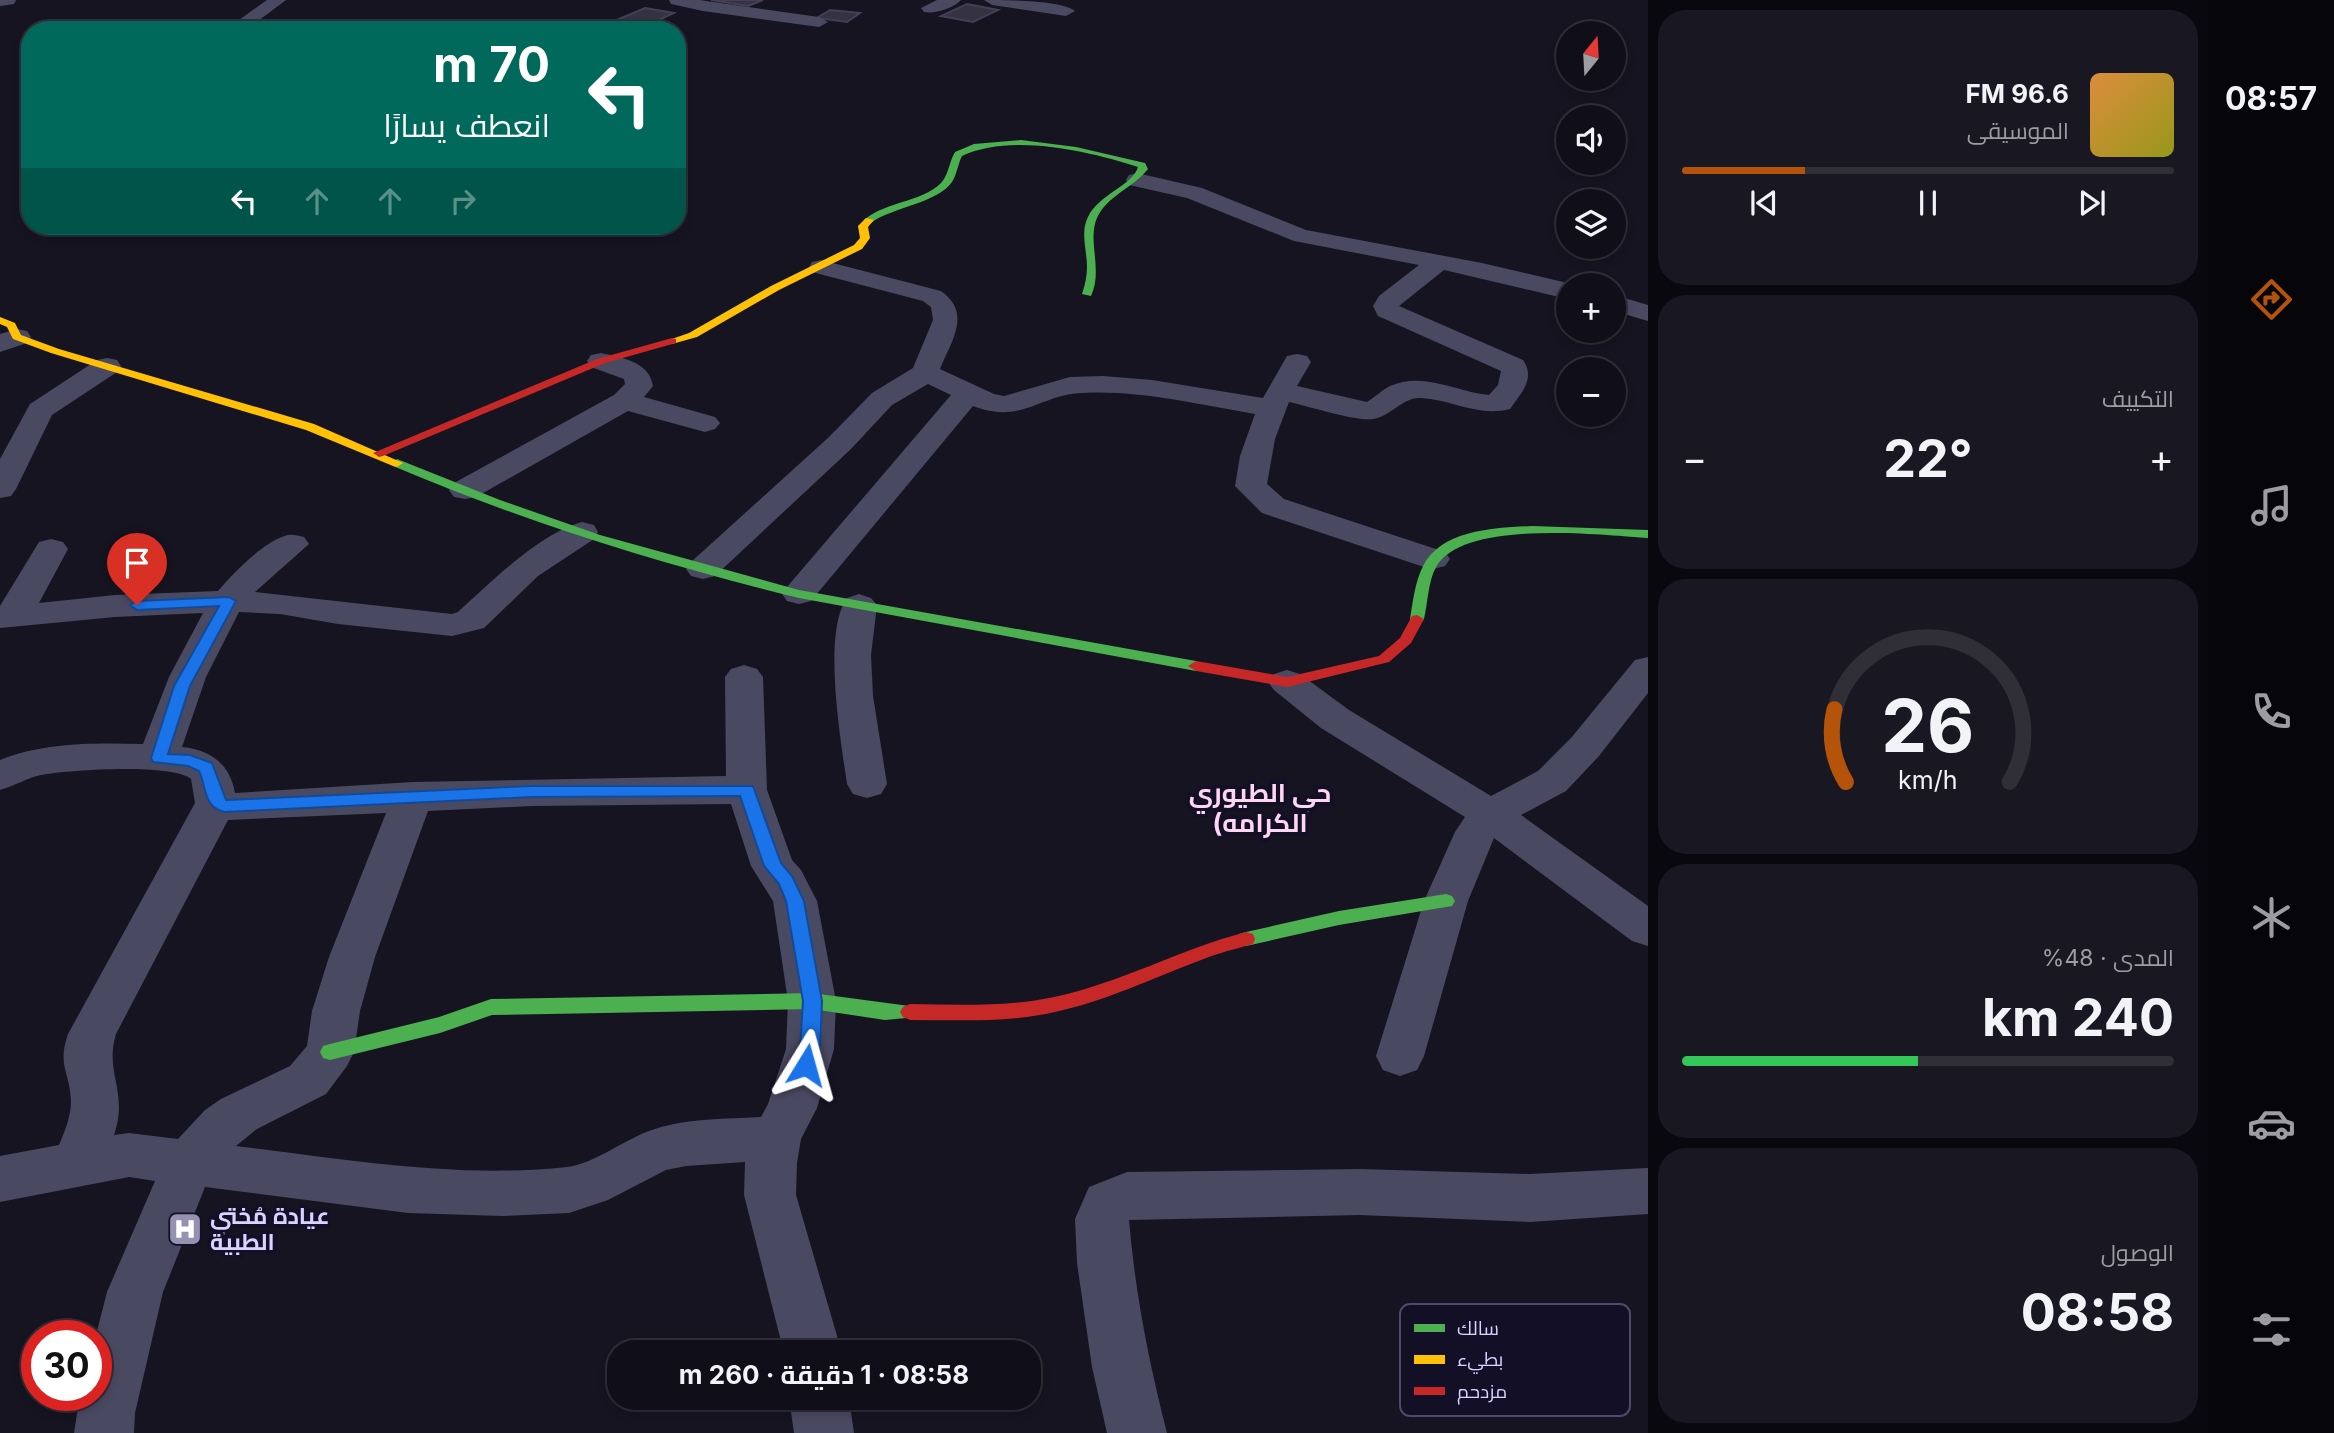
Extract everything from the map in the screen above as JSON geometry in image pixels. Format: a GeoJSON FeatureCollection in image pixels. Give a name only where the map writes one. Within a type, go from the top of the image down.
{"type":"FeatureCollection","features":[{"type":"Feature","properties":{"kind":"street"},"geometry":{"type":"LineString","coordinates":[[247,21],[278,0]]}},
{"type":"Feature","properties":{"kind":"street"},"geometry":{"type":"LineString","coordinates":[[677,0],[819,23]]}},
{"type":"Feature","properties":{"kind":"street"},"geometry":{"type":"LineString","coordinates":[[930,8],[953,0]]}},
{"type":"Feature","properties":{"kind":"street"},"geometry":{"type":"LineString","coordinates":[[992,0],[1066,11]]}},
{"type":"Feature","properties":{"kind":"street"},"geometry":{"type":"LineString","coordinates":[[379,453],[601,361],[693,335],[775,288],[858,247],[864,238],[863,226],[878,212],[941,187],[953,174],[954,159],[957,155],[962,150],[979,145],[1024,143],[1112,156],[1142,165],[1144,169],[1137,180],[1096,209],[1090,220],[1087,240],[1092,268],[1087,294]]}},
{"type":"Feature","properties":{"kind":"street"},"geometry":{"type":"LineString","coordinates":[[1137,180],[1194,193],[1268,225],[1302,236],[1439,262],[1556,288]]}},
{"type":"Feature","properties":{"kind":"street"},"geometry":{"type":"LineString","coordinates":[[925,372],[993,403],[1015,404],[1069,385],[1094,384],[1276,399],[1370,411],[1378,409],[1401,390],[1409,388],[1421,388],[1482,404],[1500,403],[1516,380],[1513,366],[1387,310],[1385,306],[1439,262]]}},
{"type":"Feature","properties":{"kind":"street"},"geometry":{"type":"LineString","coordinates":[[703,569],[831,451],[882,399],[925,372],[946,320],[943,304],[915,290],[821,267]]}},
{"type":"Feature","properties":{"kind":"street"},"geometry":{"type":"LineString","coordinates":[[1626,307],[1648,313]]}},
{"type":"Feature","properties":{"kind":"street"},"geometry":{"type":"LineString","coordinates":[[6,334],[310,427],[379,453],[466,491],[582,533],[703,569],[799,594],[1287,682],[1384,659],[1406,640],[1416,623],[1427,573],[1433,559],[1458,542],[1480,534],[1513,529],[1648,534]]}},
{"type":"Feature","properties":{"kind":"street"},"geometry":{"type":"LineString","coordinates":[[466,491],[624,401],[639,386],[635,372],[601,361]]}},
{"type":"Feature","properties":{"kind":"street"},"geometry":{"type":"LineString","coordinates":[[1297,362],[1276,399],[1251,473],[1251,486],[1273,506],[1433,559]]}},
{"type":"Feature","properties":{"kind":"street"},"geometry":{"type":"LineString","coordinates":[[0,489],[40,410],[107,366]]}},
{"type":"Feature","properties":{"kind":"street"},"geometry":{"type":"LineString","coordinates":[[799,594],[968,393]]}},
{"type":"Feature","properties":{"kind":"street"},"geometry":{"type":"LineString","coordinates":[[624,401],[705,423]]}},
{"type":"Feature","properties":{"kind":"street"},"geometry":{"type":"LineString","coordinates":[[7,617],[114,607],[229,601],[280,603],[338,613],[452,625],[471,620],[526,569],[582,533]]}},
{"type":"Feature","properties":{"kind":"street"},"geometry":{"type":"LineString","coordinates":[[159,758],[182,686],[229,601],[258,571],[292,544]]}},
{"type":"Feature","properties":{"kind":"street"},"geometry":{"type":"LineString","coordinates":[[7,617],[51,549]]}},
{"type":"Feature","properties":{"kind":"street"},"geometry":{"type":"LineString","coordinates":[[859,604],[853,655],[854,696],[867,784]]}},
{"type":"Feature","properties":{"kind":"street"},"geometry":{"type":"LineString","coordinates":[[1400,1056],[1446,901],[1476,832],[1490,814],[1552,781],[1584,747],[1648,668]]}},
{"type":"Feature","properties":{"kind":"street"},"geometry":{"type":"LineString","coordinates":[[744,677],[747,790],[773,866],[786,881],[795,901],[813,1001],[810,1049],[792,1108],[776,1138],[771,1163],[770,1195],[809,1340]]}},
{"type":"Feature","properties":{"kind":"street"},"geometry":{"type":"LineString","coordinates":[[1287,682],[1346,726],[1490,814],[1648,929]]}},
{"type":"Feature","properties":{"kind":"street"},"geometry":{"type":"LineString","coordinates":[[0,776],[21,765],[53,758],[159,758],[190,761],[206,767],[215,789],[216,803],[92,1034],[86,1052],[86,1069],[95,1093],[94,1119],[78,1163]]}},
{"type":"Feature","properties":{"kind":"street"},"geometry":{"type":"LineString","coordinates":[[216,803],[233,807],[532,792],[747,790]]}},
{"type":"Feature","properties":{"kind":"street"},"geometry":{"type":"LineString","coordinates":[[104,1433],[105,1413],[135,1292],[190,1161],[223,1125],[239,1114],[308,1080],[330,1052],[335,1011],[352,957],[414,796]]}},
{"type":"Feature","properties":{"kind":"street"},"geometry":{"type":"LineString","coordinates":[[330,1052],[440,1025],[491,1007],[813,1001],[885,1012],[926,1013],[1000,1012],[1054,1005],[1124,983],[1210,947],[1339,918],[1446,901]]}},
{"type":"Feature","properties":{"kind":"street"},"geometry":{"type":"LineString","coordinates":[[0,1179],[129,1155],[408,1190],[502,1193],[569,1190],[589,1184],[657,1150],[686,1144],[776,1138]]}},
{"type":"Feature","properties":{"kind":"street"},"geometry":{"type":"LineString","coordinates":[[1137,1433],[1121,1367],[1105,1263],[1102,1219],[1108,1204],[1127,1195],[1360,1192],[1530,1198],[1648,1191]]}},
{"type":"Feature","properties":{"kind":"street"},"geometry":{"type":"LineString","coordinates":[[821,1410],[824,1433]]}},
{"type":"Feature","properties":{"kind":"building"},"geometry":{"type":"Polygon","coordinates":[[[711,0],[763,0],[748,6],[711,0]]]}},
{"type":"Feature","properties":{"kind":"building"},"geometry":{"type":"Polygon","coordinates":[[[967,4],[998,10],[973,22],[941,16],[967,4]]]}},
{"type":"Feature","properties":{"kind":"building"},"geometry":{"type":"Polygon","coordinates":[[[645,8],[674,13],[657,21],[619,19],[645,8]]]}},
{"type":"Feature","properties":{"kind":"building"},"geometry":{"type":"Polygon","coordinates":[[[830,10],[860,13],[847,22],[817,18],[830,10]]]}},
{"type":"Feature","properties":{"kind":"traffic: fast"},"geometry":{"type":"LineString","coordinates":[[869,220],[887,209],[937,190],[948,181],[958,154],[974,147],[995,143],[1049,145],[1102,154],[1142,165],[1144,169],[1139,175],[1103,203],[1090,223],[1092,275],[1087,294]]}},
{"type":"Feature","properties":{"kind":"traffic: fast"},"geometry":{"type":"LineString","coordinates":[[397,463],[495,503],[595,538],[799,594],[1196,666]]}},
{"type":"Feature","properties":{"kind":"traffic: fast"},"geometry":{"type":"LineString","coordinates":[[1417,619],[1424,582],[1432,562],[1447,547],[1470,538],[1500,532],[1532,530],[1648,534]]}},
{"type":"Feature","properties":{"kind":"traffic: fast"},"geometry":{"type":"LineString","coordinates":[[1246,939],[1339,918],[1446,901]]}},
{"type":"Feature","properties":{"kind":"traffic: fast"},"geometry":{"type":"LineString","coordinates":[[330,1052],[440,1025],[491,1007],[812,1001],[885,1012],[910,1012]]}},
{"type":"Feature","properties":{"kind":"traffic: slow"},"geometry":{"type":"LineString","coordinates":[[672,341],[693,335],[775,288],[858,247],[865,238],[863,226],[869,220]]}},
{"type":"Feature","properties":{"kind":"traffic: slow"},"geometry":{"type":"LineString","coordinates":[[0,320],[11,325],[17,337],[55,351],[310,427],[397,463]]}},
{"type":"Feature","properties":{"kind":"traffic: jam"},"geometry":{"type":"LineString","coordinates":[[379,453],[601,361],[672,341]]}},
{"type":"Feature","properties":{"kind":"traffic: jam"},"geometry":{"type":"LineString","coordinates":[[1196,666],[1287,682],[1384,659],[1406,640],[1417,619]]}},
{"type":"Feature","properties":{"kind":"traffic: jam"},"geometry":{"type":"LineString","coordinates":[[910,1012],[1000,1012],[1054,1005],[1103,991],[1197,954],[1246,939]]}},
{"type":"Feature","properties":{"kind":"place","name":"عيادة مُختي الطبية"},"geometry":{"type":"Point","coordinates":[185,1229]}},
{"type":"Feature","properties":{"kind":"district","name":"حي الطيوري (الكرامه"},"geometry":{"type":"Point","coordinates":[1260,808]}},
{"type":"Feature","properties":{"kind":"route"},"geometry":{"type":"LineString","coordinates":[[137,605],[229,601],[182,686],[159,758],[190,761],[206,767],[215,789],[216,803],[224,806],[532,792],[747,790],[773,866],[786,881],[795,901],[813,1001],[810,1049],[806,1065]]}}]}
